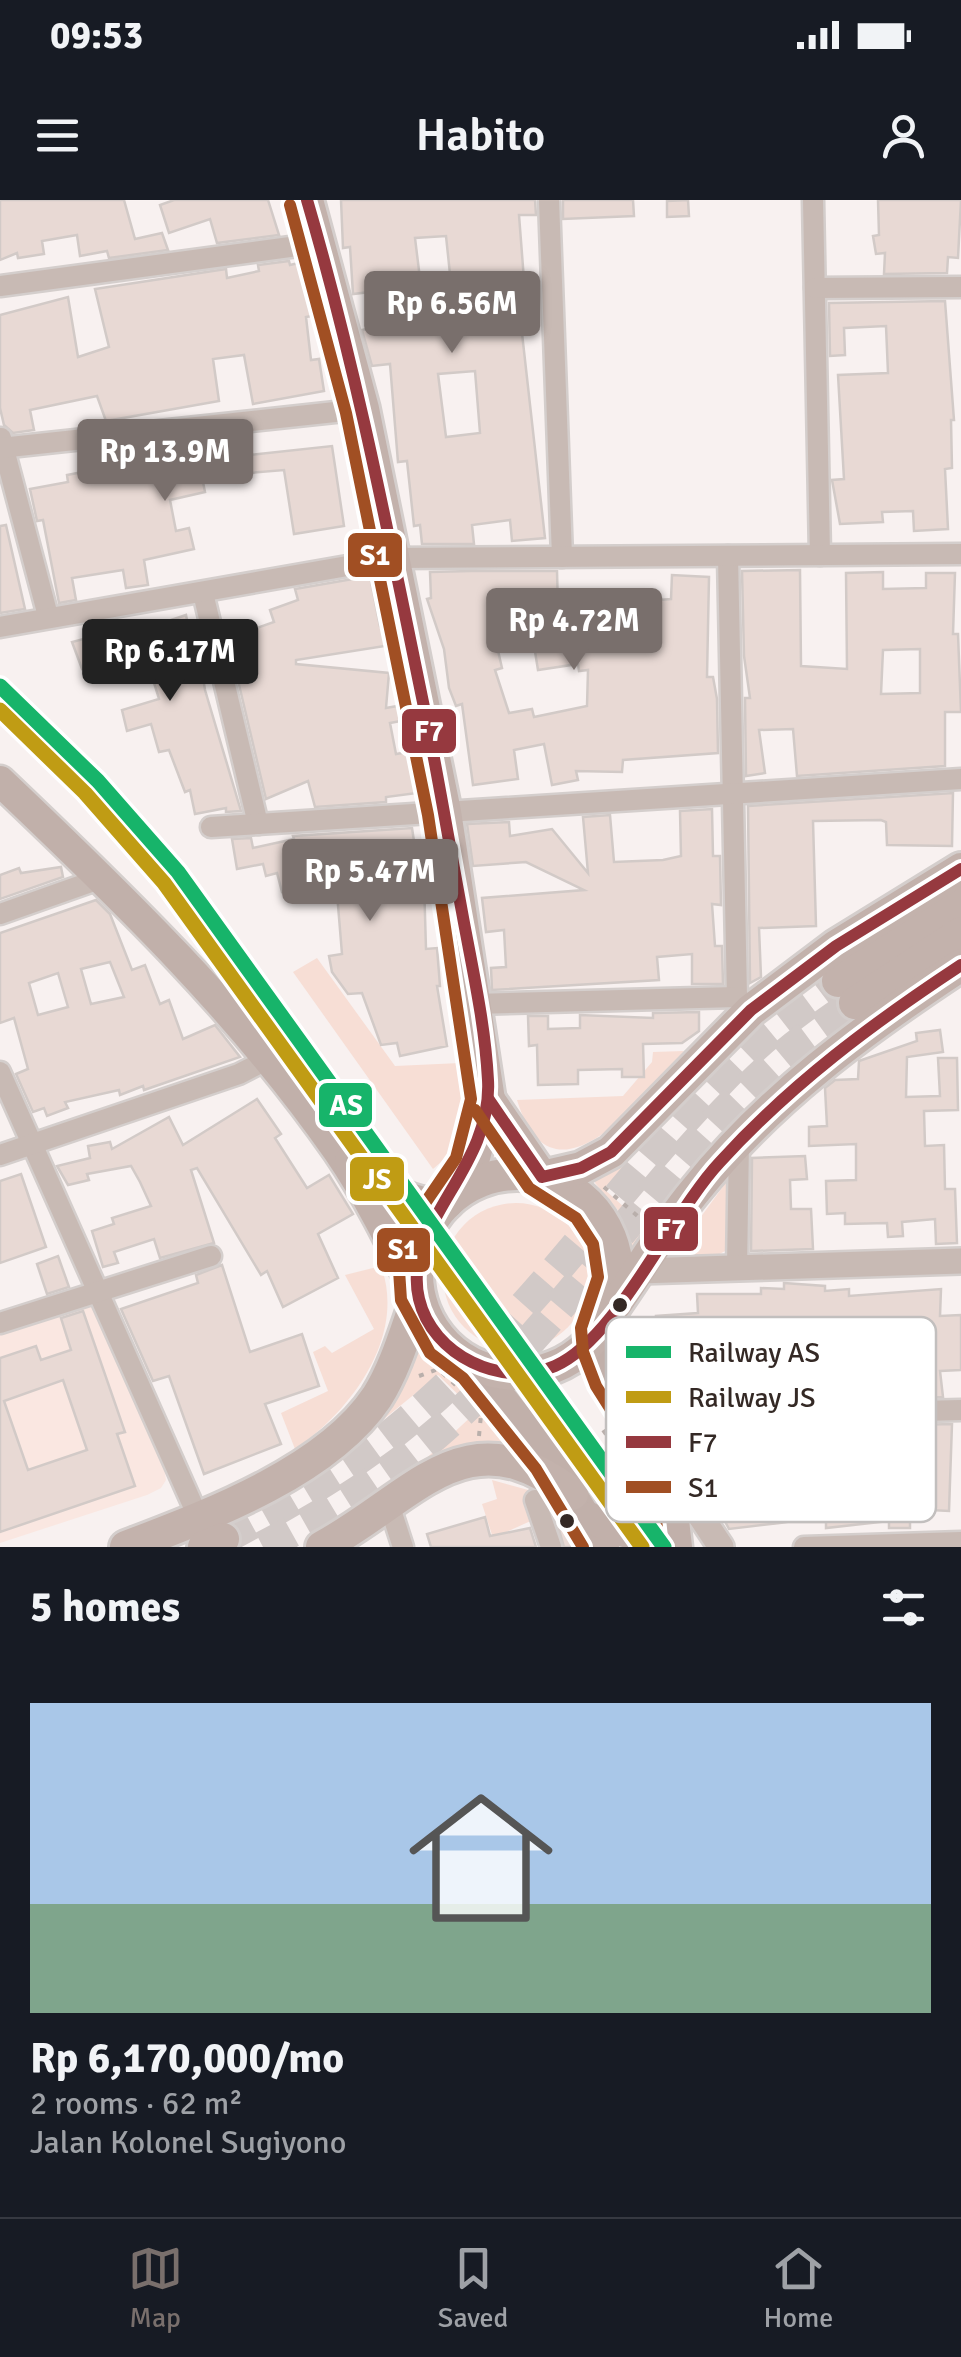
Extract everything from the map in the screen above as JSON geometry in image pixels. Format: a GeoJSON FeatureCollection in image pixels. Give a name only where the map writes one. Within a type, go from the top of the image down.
{"type":"FeatureCollection","features":[{"type":"Feature","properties":{"kind":"highway"},"geometry":{"type":"LineString","coordinates":[[126,1547],[209,1535],[270,1484],[352,1425],[388,1376],[418,1297],[419,1253],[425,1234],[472,1165],[489,1100],[445,812],[362,409],[307,200]]}},
{"type":"Feature","properties":{"kind":"highway"},"geometry":{"type":"LineString","coordinates":[[448,1202],[480,1182],[499,1176],[542,1177],[581,1168],[611,1152],[744,1003],[961,869]]}},
{"type":"Feature","properties":{"kind":"highway"},"geometry":{"type":"LineString","coordinates":[[961,903],[846,992],[961,934]]}},
{"type":"Feature","properties":{"kind":"highway"},"geometry":{"type":"LineString","coordinates":[[607,1317],[692,1194],[739,1141],[818,1064],[961,965]]}},
{"type":"Feature","properties":{"kind":"highway"},"geometry":{"type":"LineString","coordinates":[[489,1100],[542,1177],[589,1206],[610,1238],[616,1277],[603,1323]]}},
{"type":"Feature","properties":{"kind":"highway"},"geometry":{"type":"LineString","coordinates":[[418,1297],[471,1381],[552,1368],[585,1347],[606,1319]]}},
{"type":"Feature","properties":{"kind":"highway"},"geometry":{"type":"LineString","coordinates":[[322,1547],[443,1469],[482,1459],[509,1458],[530,1465],[582,1499]]}},
{"type":"Feature","properties":{"kind":"main road"},"geometry":{"type":"LineString","coordinates":[[0,781],[102,878],[240,1023],[340,1154],[418,1297]]}},
{"type":"Feature","properties":{"kind":"main road"},"geometry":{"type":"LineString","coordinates":[[340,1154],[410,1199],[427,1205],[448,1202]]}},
{"type":"Feature","properties":{"kind":"main road"},"geometry":{"type":"LineString","coordinates":[[603,1323],[606,1350]]}},
{"type":"Feature","properties":{"kind":"main road"},"geometry":{"type":"LineString","coordinates":[[471,1381],[550,1459],[582,1499],[604,1547]]}},
{"type":"Feature","properties":{"kind":"main road"},"geometry":{"type":"LineString","coordinates":[[582,1499],[606,1517]]}},
{"type":"Feature","properties":{"kind":"main road"},"geometry":{"type":"LineString","coordinates":[[613,1522],[640,1542],[652,1541],[668,1530],[671,1522]]}},
{"type":"Feature","properties":{"kind":"main road"},"geometry":{"type":"LineString","coordinates":[[675,1522],[676,1547]]}},
{"type":"Feature","properties":{"kind":"street"},"geometry":{"type":"LineString","coordinates":[[549,200],[562,557]]}},
{"type":"Feature","properties":{"kind":"street"},"geometry":{"type":"LineString","coordinates":[[813,200],[820,555]]}},
{"type":"Feature","properties":{"kind":"street"},"geometry":{"type":"LineString","coordinates":[[0,286],[320,243]]}},
{"type":"Feature","properties":{"kind":"street"},"geometry":{"type":"LineString","coordinates":[[815,288],[961,287]]}},
{"type":"Feature","properties":{"kind":"street"},"geometry":{"type":"LineString","coordinates":[[48,616],[1,444],[362,409]]}},
{"type":"Feature","properties":{"kind":"street"},"geometry":{"type":"LineString","coordinates":[[0,627],[393,558],[961,554]]}},
{"type":"Feature","properties":{"kind":"street"},"geometry":{"type":"LineString","coordinates":[[476,1004],[744,1003],[733,794],[728,556]]}},
{"type":"Feature","properties":{"kind":"street"},"geometry":{"type":"LineString","coordinates":[[203,593],[258,824]]}},
{"type":"Feature","properties":{"kind":"street"},"geometry":{"type":"LineString","coordinates":[[211,827],[961,779]]}},
{"type":"Feature","properties":{"kind":"street"},"geometry":{"type":"LineString","coordinates":[[0,914],[102,878]]}},
{"type":"Feature","properties":{"kind":"street"},"geometry":{"type":"LineString","coordinates":[[0,1154],[239,1074],[268,1059]]}},
{"type":"Feature","properties":{"kind":"street"},"geometry":{"type":"LineString","coordinates":[[0,1072],[209,1535]]}},
{"type":"Feature","properties":{"kind":"street"},"geometry":{"type":"LineString","coordinates":[[737,1268],[739,1141]]}},
{"type":"Feature","properties":{"kind":"street"},"geometry":{"type":"LineString","coordinates":[[0,1323],[210,1256]]}},
{"type":"Feature","properties":{"kind":"street"},"geometry":{"type":"LineString","coordinates":[[639,1271],[961,1261]]}},
{"type":"Feature","properties":{"kind":"street"},"geometry":{"type":"LineString","coordinates":[[936,1411],[961,1410]]}},
{"type":"Feature","properties":{"kind":"street"},"geometry":{"type":"LineString","coordinates":[[535,1500],[551,1547]]}},
{"type":"Feature","properties":{"kind":"street"},"geometry":{"type":"LineString","coordinates":[[389,1504],[403,1547]]}},
{"type":"Feature","properties":{"kind":"street"},"geometry":{"type":"LineString","coordinates":[[705,1522],[722,1547]]}},
{"type":"Feature","properties":{"kind":"street"},"geometry":{"type":"LineString","coordinates":[[804,1547],[961,1542]]}},
{"type":"Feature","properties":{"kind":"path"},"geometry":{"type":"LineString","coordinates":[[604,1177],[603,1186],[654,1230]]}},
{"type":"Feature","properties":{"kind":"path"},"geometry":{"type":"LineString","coordinates":[[402,1381],[438,1369],[471,1381]]}},
{"type":"Feature","properties":{"kind":"path"},"geometry":{"type":"LineString","coordinates":[[478,1446],[480,1409]]}},
{"type":"Feature","properties":{"kind":"path"},"geometry":{"type":"LineString","coordinates":[[582,1499],[606,1474]]}},
{"type":"Feature","properties":{"kind":"shaded area"},"geometry":{"type":"Polygon","coordinates":[[[317,958],[395,1066],[460,1063],[464,1108],[460,1134],[433,1169],[293,972],[317,958]]]}},
{"type":"Feature","properties":{"kind":"shaded area"},"geometry":{"type":"Polygon","coordinates":[[[684,1051],[624,1117],[576,1148],[553,1148],[533,1134],[517,1100],[623,1096],[652,1062],[653,1052],[684,1051]]]}},
{"type":"Feature","properties":{"kind":"shaded area"},"geometry":{"type":"Polygon","coordinates":[[[633,1155],[604,1189],[645,1226],[675,1193],[634,1254],[622,1215],[595,1183],[596,1174],[633,1155]]]}},
{"type":"Feature","properties":{"kind":"shaded area"},"geometry":{"type":"Polygon","coordinates":[[[730,1177],[727,1250],[712,1258],[673,1255],[730,1177]]]}},
{"type":"Feature","properties":{"kind":"shaded area"},"geometry":{"type":"Polygon","coordinates":[[[516,1203],[544,1209],[567,1225],[583,1248],[589,1276],[583,1304],[567,1327],[544,1343],[516,1349],[488,1343],[465,1327],[449,1304],[443,1276],[449,1248],[465,1225],[488,1209],[516,1203]]]}},
{"type":"Feature","properties":{"kind":"shaded area"},"geometry":{"type":"Polygon","coordinates":[[[381,1266],[387,1293],[380,1345],[353,1394],[295,1449],[281,1413],[328,1391],[313,1352],[325,1346],[332,1353],[374,1329],[345,1275],[381,1266]]]}},
{"type":"Feature","properties":{"kind":"shaded area"},"geometry":{"type":"Polygon","coordinates":[[[95,1299],[164,1466],[166,1480],[161,1488],[147,1495],[0,1543],[0,1330],[95,1299]]]}},
{"type":"Feature","properties":{"kind":"shaded area"},"geometry":{"type":"Polygon","coordinates":[[[417,1340],[429,1345],[503,1422],[513,1435],[510,1449],[417,1467],[476,1412],[438,1375],[346,1450],[417,1340]]]}},
{"type":"Feature","properties":{"kind":"shaded area"},"geometry":{"type":"Polygon","coordinates":[[[492,1480],[532,1491],[555,1510],[493,1538],[482,1504],[497,1499],[492,1480]]]}},
{"type":"Feature","properties":{"kind":"building"},"geometry":{"type":"Polygon","coordinates":[[[0,200],[124,200],[135,239],[162,233],[168,250],[109,258],[107,251],[80,256],[77,235],[42,241],[44,254],[18,258],[17,253],[0,260],[0,200]]]}},
{"type":"Feature","properties":{"kind":"building"},"geometry":{"type":"Polygon","coordinates":[[[174,200],[268,200],[279,235],[217,243],[210,219],[169,233],[160,205],[174,200]]]}},
{"type":"Feature","properties":{"kind":"building"},"geometry":{"type":"Polygon","coordinates":[[[341,200],[535,200],[536,215],[519,215],[524,280],[516,280],[545,538],[512,541],[510,520],[472,525],[474,544],[422,544],[420,525],[414,526],[407,461],[398,462],[390,364],[372,366],[362,330],[372,328],[370,292],[353,294],[350,247],[343,248],[341,200]],[[446,236],[415,238],[422,295],[452,293],[446,236]],[[475,371],[438,374],[446,437],[480,433],[475,371]]]}},
{"type":"Feature","properties":{"kind":"building"},"geometry":{"type":"Polygon","coordinates":[[[563,200],[633,200],[634,216],[563,219],[563,200]]]}},
{"type":"Feature","properties":{"kind":"building"},"geometry":{"type":"Polygon","coordinates":[[[688,200],[689,216],[667,217],[667,201],[688,200]]]}},
{"type":"Feature","properties":{"kind":"building"},"geometry":{"type":"Polygon","coordinates":[[[878,200],[961,200],[958,258],[948,257],[947,273],[884,274],[885,253],[876,254],[873,236],[879,235],[878,200]]]}},
{"type":"Feature","properties":{"kind":"building"},"geometry":{"type":"Polygon","coordinates":[[[289,261],[290,265],[303,262],[317,315],[306,317],[311,360],[319,359],[324,391],[253,404],[244,355],[213,359],[219,401],[106,421],[97,396],[30,410],[34,430],[13,433],[4,425],[0,408],[0,315],[68,297],[78,357],[109,347],[95,289],[226,269],[227,278],[259,271],[258,265],[289,261]]]}},
{"type":"Feature","properties":{"kind":"building"},"geometry":{"type":"Polygon","coordinates":[[[945,301],[954,420],[952,468],[945,469],[948,529],[914,531],[913,511],[882,512],[883,522],[840,524],[832,480],[844,479],[838,375],[888,373],[886,326],[844,328],[845,355],[830,356],[829,303],[945,301]]]}},
{"type":"Feature","properties":{"kind":"building"},"geometry":{"type":"Polygon","coordinates":[[[247,435],[249,455],[332,446],[344,526],[294,534],[284,470],[202,477],[205,492],[170,500],[176,531],[189,528],[194,549],[144,560],[148,585],[126,588],[123,570],[72,578],[76,600],[59,603],[43,520],[37,521],[30,489],[68,482],[67,475],[103,468],[102,457],[161,445],[247,435]]]}},
{"type":"Feature","properties":{"kind":"building"},"geometry":{"type":"Polygon","coordinates":[[[6,525],[25,609],[0,613],[0,526],[6,525]]]}},
{"type":"Feature","properties":{"kind":"building"},"geometry":{"type":"Polygon","coordinates":[[[800,570],[801,666],[847,669],[846,573],[883,572],[883,589],[926,588],[926,573],[955,573],[953,634],[958,634],[961,712],[945,712],[945,766],[797,776],[793,729],[759,730],[765,773],[746,776],[745,698],[750,698],[744,656],[742,571],[800,570]],[[920,649],[883,650],[881,694],[920,693],[920,649]]]}},
{"type":"Feature","properties":{"kind":"building"},"geometry":{"type":"Polygon","coordinates":[[[557,571],[558,608],[671,599],[672,575],[709,577],[707,677],[713,677],[717,699],[718,753],[623,760],[622,772],[576,771],[578,780],[552,785],[544,744],[514,750],[518,779],[473,785],[462,704],[456,706],[449,688],[444,649],[427,599],[431,598],[430,572],[557,571]],[[533,639],[496,642],[502,668],[495,670],[509,713],[532,709],[534,717],[587,706],[588,670],[579,671],[578,664],[538,670],[533,639]]]}},
{"type":"Feature","properties":{"kind":"building"},"geometry":{"type":"Polygon","coordinates":[[[370,576],[380,626],[387,625],[391,645],[296,660],[296,664],[389,673],[386,708],[403,705],[406,720],[390,723],[396,754],[408,752],[417,793],[386,797],[386,802],[315,807],[308,781],[266,799],[228,638],[274,622],[270,610],[298,600],[295,589],[370,576]]]}},
{"type":"Feature","properties":{"kind":"building"},"geometry":{"type":"Polygon","coordinates":[[[186,615],[190,635],[196,633],[205,690],[241,811],[226,812],[226,808],[195,814],[190,790],[185,792],[169,750],[159,752],[151,724],[127,731],[122,710],[159,699],[150,670],[97,679],[93,665],[82,669],[72,642],[128,627],[130,634],[186,615]]]}},
{"type":"Feature","properties":{"kind":"building"},"geometry":{"type":"Polygon","coordinates":[[[953,793],[952,846],[887,845],[886,822],[881,820],[813,821],[816,926],[759,928],[761,977],[750,983],[748,806],[953,793]]]}},
{"type":"Feature","properties":{"kind":"building"},"geometry":{"type":"Polygon","coordinates":[[[712,809],[713,856],[720,856],[721,905],[712,904],[715,946],[722,946],[723,984],[692,984],[692,954],[657,957],[659,980],[492,990],[491,968],[506,967],[504,930],[486,932],[482,898],[584,890],[526,862],[473,866],[467,824],[509,822],[510,836],[552,829],[588,873],[583,817],[610,815],[614,862],[663,860],[681,856],[680,811],[712,809]]]}},
{"type":"Feature","properties":{"kind":"building"},"geometry":{"type":"Polygon","coordinates":[[[412,828],[420,881],[424,881],[426,949],[437,948],[437,986],[447,1046],[400,1056],[397,1043],[381,1045],[362,993],[348,994],[332,972],[329,956],[342,954],[336,881],[282,892],[277,873],[266,876],[263,864],[237,869],[232,839],[251,838],[253,848],[294,839],[293,836],[412,828]]]}},
{"type":"Feature","properties":{"kind":"building"},"geometry":{"type":"Polygon","coordinates":[[[61,867],[63,877],[0,899],[0,875],[19,868],[21,873],[61,867]]]}},
{"type":"Feature","properties":{"kind":"building"},"geometry":{"type":"Polygon","coordinates":[[[96,900],[110,914],[132,970],[145,965],[160,1004],[169,1000],[183,1039],[215,1025],[240,1057],[144,1090],[143,1086],[120,1095],[119,1090],[65,1102],[68,1108],[47,1116],[44,1108],[33,1112],[16,1074],[28,1069],[14,1018],[0,1023],[0,933],[96,900]],[[110,962],[81,969],[91,1004],[124,997],[110,962]],[[58,973],[29,983],[38,1015],[68,1007],[58,973]]]}},
{"type":"Feature","properties":{"kind":"building"},"geometry":{"type":"Polygon","coordinates":[[[699,1012],[699,1031],[682,1043],[643,1044],[644,1077],[622,1077],[622,1069],[578,1070],[578,1084],[538,1085],[537,1045],[529,1046],[528,1016],[548,1016],[548,1029],[580,1028],[580,1015],[653,1018],[653,1013],[699,1012]]]}},
{"type":"Feature","properties":{"kind":"building"},"geometry":{"type":"Polygon","coordinates":[[[940,1030],[943,1052],[907,1057],[906,1097],[940,1096],[938,1058],[957,1058],[958,1110],[924,1111],[925,1146],[944,1145],[945,1189],[955,1189],[957,1243],[936,1244],[935,1219],[902,1222],[903,1236],[888,1237],[887,1223],[845,1224],[845,1213],[827,1214],[826,1181],[856,1180],[856,1144],[809,1146],[809,1127],[827,1126],[825,1088],[835,1080],[858,1079],[859,1061],[917,1041],[916,1033],[940,1030]]]}},
{"type":"Feature","properties":{"kind":"building"},"geometry":{"type":"Polygon","coordinates":[[[257,1099],[281,1134],[275,1138],[307,1188],[329,1175],[353,1214],[318,1234],[338,1278],[283,1307],[267,1271],[261,1275],[197,1168],[191,1170],[214,1243],[160,1258],[154,1239],[114,1252],[118,1263],[103,1267],[92,1231],[114,1224],[112,1218],[151,1206],[131,1166],[87,1174],[89,1180],[68,1185],[57,1166],[90,1158],[88,1146],[110,1142],[112,1149],[169,1117],[183,1145],[257,1099]]]}},
{"type":"Feature","properties":{"kind":"building"},"geometry":{"type":"Polygon","coordinates":[[[805,1156],[807,1179],[790,1180],[791,1209],[811,1209],[813,1249],[751,1251],[752,1158],[805,1156]]]}},
{"type":"Feature","properties":{"kind":"building"},"geometry":{"type":"Polygon","coordinates":[[[21,1174],[46,1247],[0,1263],[0,1181],[21,1174]]]}},
{"type":"Feature","properties":{"kind":"building"},"geometry":{"type":"Polygon","coordinates":[[[58,1256],[69,1287],[47,1294],[37,1264],[58,1256]]]}},
{"type":"Feature","properties":{"kind":"building"},"geometry":{"type":"Polygon","coordinates":[[[222,1265],[250,1352],[302,1334],[319,1386],[265,1404],[281,1444],[204,1474],[169,1376],[153,1381],[121,1309],[198,1283],[196,1275],[222,1265]]]}},
{"type":"Feature","properties":{"kind":"building"},"geometry":{"type":"Polygon","coordinates":[[[784,1283],[825,1286],[825,1291],[849,1289],[849,1296],[941,1289],[940,1316],[961,1315],[961,1370],[940,1371],[943,1397],[936,1397],[936,1317],[656,1317],[698,1313],[697,1294],[761,1294],[761,1288],[784,1289],[784,1283]]]}},
{"type":"Feature","properties":{"kind":"building"},"geometry":{"type":"Polygon","coordinates":[[[83,1311],[125,1432],[117,1434],[135,1486],[0,1532],[0,1358],[36,1346],[41,1360],[71,1350],[61,1318],[83,1311]],[[63,1380],[4,1401],[28,1470],[87,1450],[63,1380]]]}},
{"type":"Feature","properties":{"kind":"building"},"geometry":{"type":"Polygon","coordinates":[[[936,1424],[952,1424],[949,1511],[936,1510],[936,1424]]]}},
{"type":"Feature","properties":{"kind":"building"},"geometry":{"type":"Polygon","coordinates":[[[562,1514],[577,1547],[564,1547],[555,1516],[562,1514]]]}},
{"type":"Feature","properties":{"kind":"building"},"geometry":{"type":"Polygon","coordinates":[[[485,1517],[490,1536],[530,1528],[536,1547],[431,1547],[427,1534],[485,1517]]]}},
{"type":"Feature","properties":{"kind":"building"},"geometry":{"type":"Polygon","coordinates":[[[725,1522],[788,1522],[729,1529],[725,1522]]]}},
{"type":"Feature","properties":{"kind":"building"},"geometry":{"type":"Polygon","coordinates":[[[826,1522],[880,1522],[826,1528],[826,1522]]]}},
{"type":"Feature","properties":{"kind":"building"},"geometry":{"type":"Polygon","coordinates":[[[889,1522],[910,1522],[910,1528],[889,1528],[889,1522]]]}},
{"type":"Feature","properties":{"kind":"tunnel"},"geometry":{"type":"LineString","coordinates":[[223,1539],[356,1461],[446,1387],[536,1292],[708,1094],[764,1038],[838,981]]}},
{"type":"Feature","properties":{"kind":"tunnel"},"geometry":{"type":"LineString","coordinates":[[263,1547],[352,1495],[436,1434],[525,1346],[730,1107],[785,1055],[855,1003]]}},
{"type":"Feature","properties":{"kind":"rail line","name":"AS"},"geometry":{"type":"LineString","coordinates":[[0,686],[98,781],[178,872],[606,1466]]}},
{"type":"Feature","properties":{"kind":"rail line","name":"JS"},"geometry":{"type":"LineString","coordinates":[[0,710],[85,793],[164,883],[606,1497]]}},
{"type":"Feature","properties":{"kind":"rail line","name":"JS"},"geometry":{"type":"LineString","coordinates":[[624,1522],[642,1547]]}},
{"type":"Feature","properties":{"kind":"rail line","name":"AS"},"geometry":{"type":"LineString","coordinates":[[646,1522],[664,1547]]}},
{"type":"Feature","properties":{"kind":"transit line","name":"F7"},"geometry":{"type":"LineString","coordinates":[[307,200],[385,516],[484,1037],[486,1112],[464,1169],[423,1245],[417,1271],[419,1299],[426,1319],[454,1351],[492,1370],[513,1373],[555,1366],[578,1352],[606,1323]]}},
{"type":"Feature","properties":{"kind":"transit line","name":"S1"},"geometry":{"type":"LineString","coordinates":[[290,205],[346,413],[428,815],[471,1099],[456,1158],[408,1228],[399,1270],[401,1300],[430,1353],[463,1378],[536,1469],[583,1547]]}},
{"type":"Feature","properties":{"kind":"transit line","name":"F7"},"geometry":{"type":"LineString","coordinates":[[489,1100],[542,1177],[581,1168],[611,1152],[751,1010],[836,946],[961,869]]}},
{"type":"Feature","properties":{"kind":"transit line","name":"F7"},"geometry":{"type":"LineString","coordinates":[[611,1317],[701,1185],[747,1134],[834,1056],[961,965]]}},
{"type":"Feature","properties":{"kind":"transit line","name":"S1"},"geometry":{"type":"LineString","coordinates":[[475,1110],[529,1188],[576,1218],[593,1244],[598,1277],[581,1328],[583,1352],[606,1402]]}},
{"type":"Feature","properties":{"kind":"transit line","name":"S1"},"geometry":{"type":"LineString","coordinates":[[656,1522],[659,1547]]}}]}
